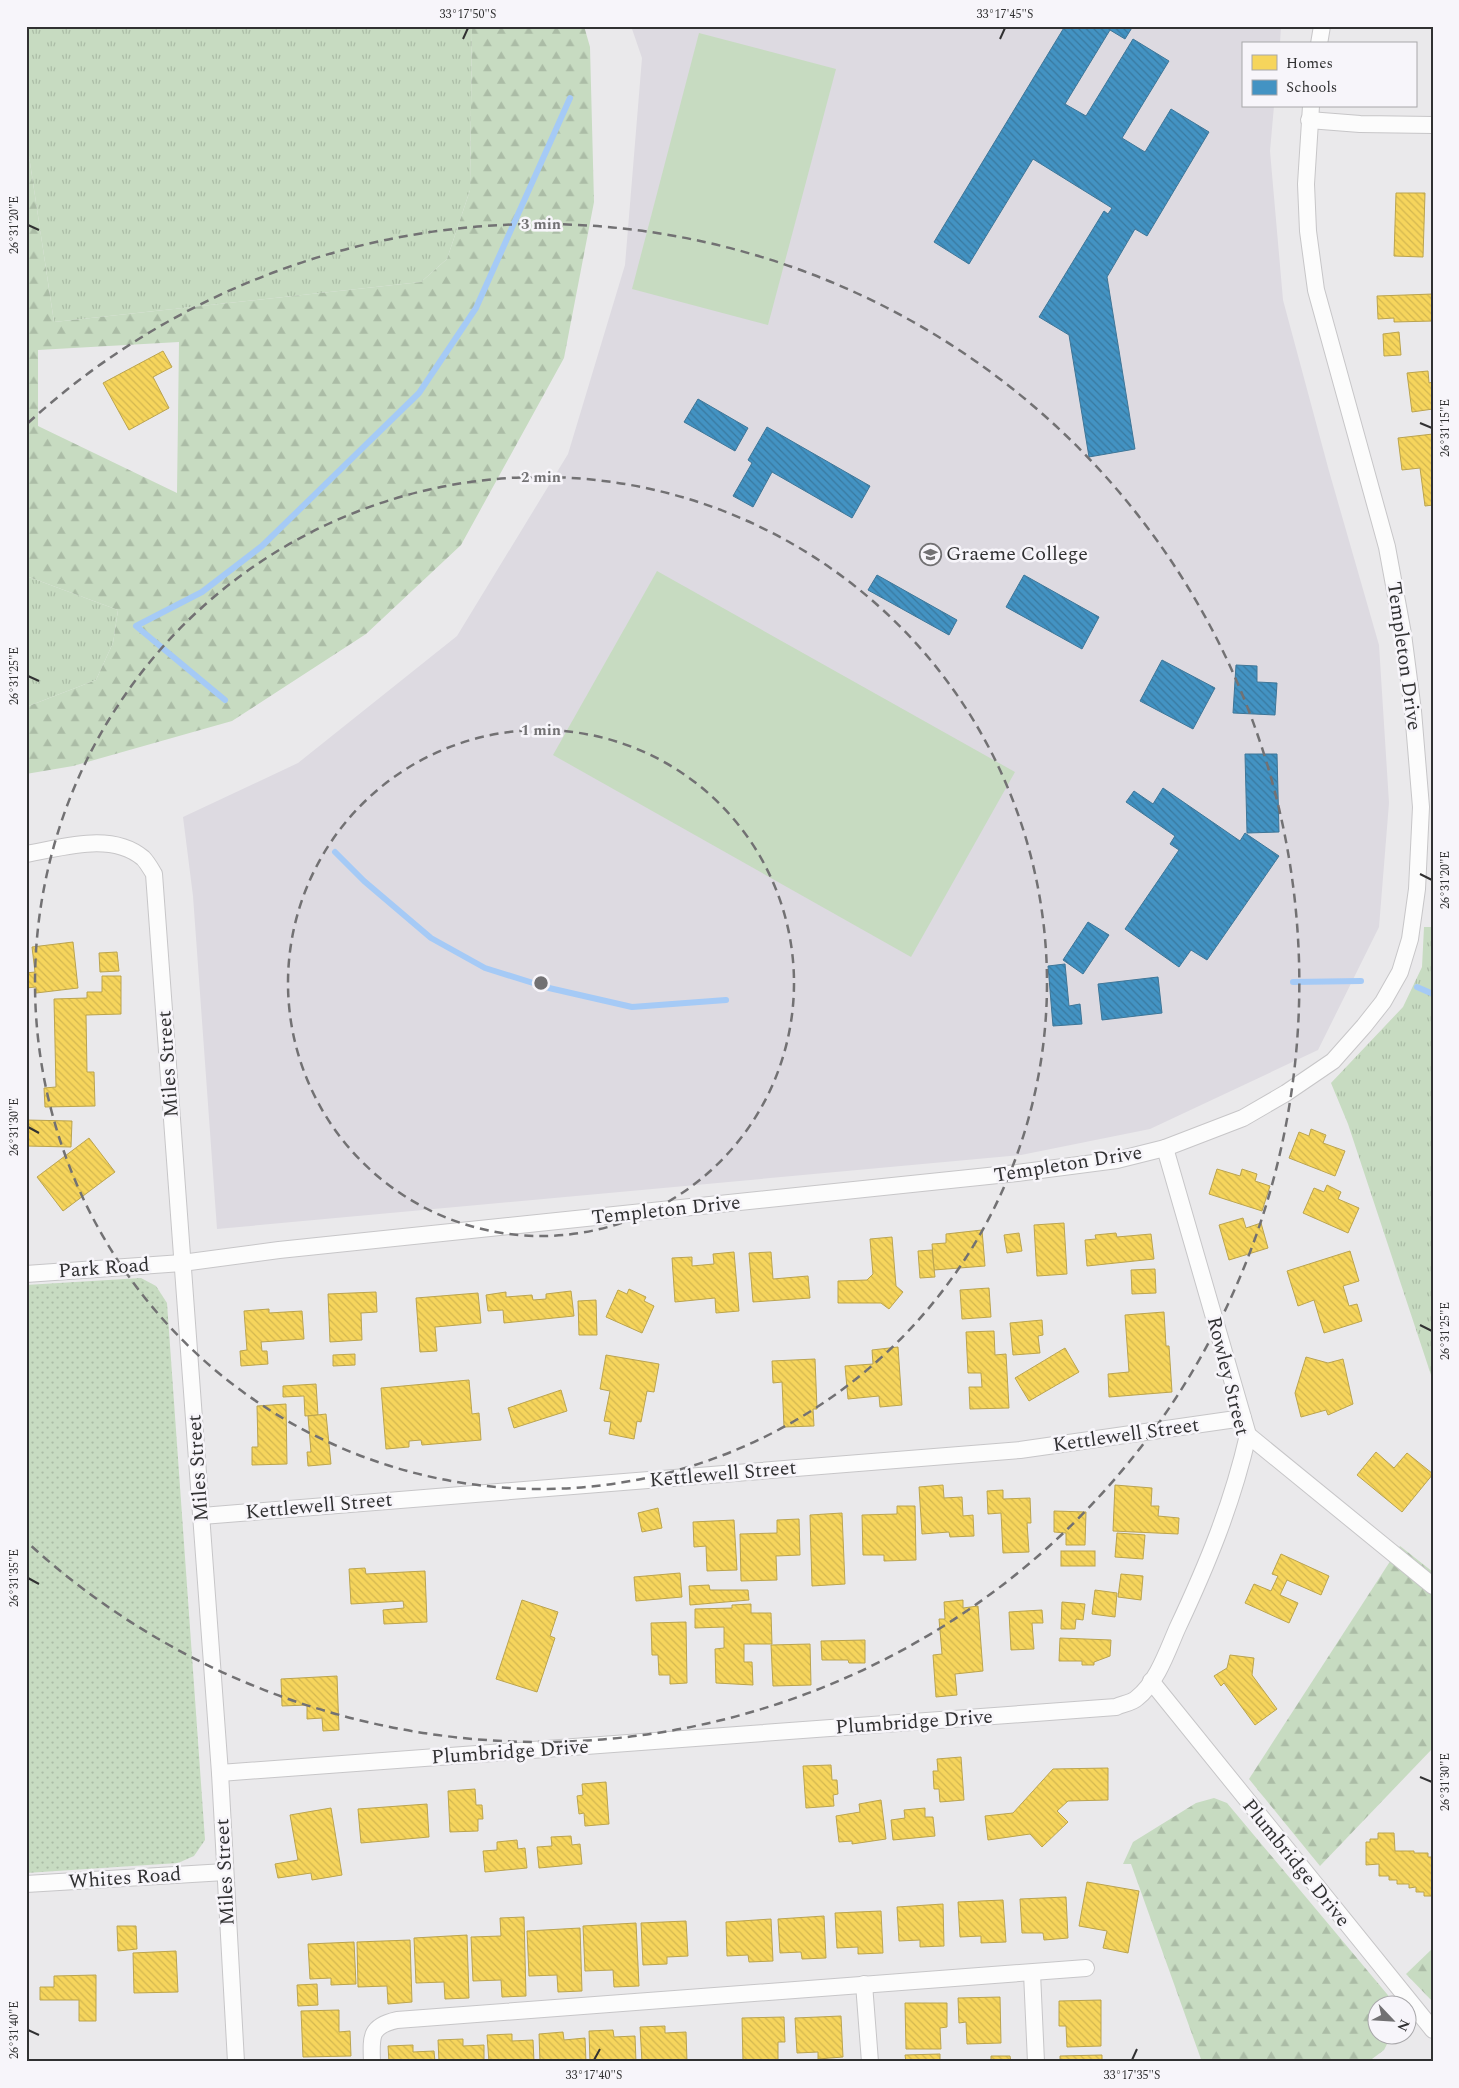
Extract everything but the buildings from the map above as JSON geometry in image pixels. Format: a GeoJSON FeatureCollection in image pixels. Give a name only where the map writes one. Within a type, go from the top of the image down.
{"type":"FeatureCollection","features":[{"type":"Feature","properties":{"kind":"street"},"geometry":{"type":"LineString","coordinates":[[1319,42],[1322,26]]}},
{"type":"Feature","properties":{"kind":"street"},"geometry":{"type":"LineString","coordinates":[[1310,113],[1360,124],[1433,125]]}},
{"type":"Feature","properties":{"kind":"street","name":"Templeton Drive"},"geometry":{"type":"LineString","coordinates":[[182,1263],[279,1250],[1017,1173],[1117,1160],[1166,1148],[1243,1118],[1286,1093],[1333,1061],[1383,1002],[1400,972],[1410,939],[1427,807],[1420,771],[1405,644],[1387,547],[1316,290],[1308,231],[1306,184],[1310,113]]}},
{"type":"Feature","properties":{"kind":"street","name":"Miles Street"},"geometry":{"type":"LineString","coordinates":[[26,854],[96,842],[127,849],[143,858],[154,874],[220,1773],[236,2062]]}},
{"type":"Feature","properties":{"kind":"street","name":"Rowley Street"},"geometry":{"type":"LineString","coordinates":[[1151,1682],[1218,1540],[1237,1482],[1248,1435],[1166,1148]]}},
{"type":"Feature","properties":{"kind":"street","name":"Park Road"},"geometry":{"type":"LineString","coordinates":[[26,1274],[182,1263]]}},
{"type":"Feature","properties":{"kind":"street","name":"Kettlewell Street"},"geometry":{"type":"LineString","coordinates":[[202,1516],[1020,1450],[1243,1418]]}},
{"type":"Feature","properties":{"kind":"street"},"geometry":{"type":"LineString","coordinates":[[1248,1435],[1433,1586]]}},
{"type":"Feature","properties":{"kind":"street","name":"Plumbridge Drive"},"geometry":{"type":"LineString","coordinates":[[220,1773],[1116,1707],[1136,1699],[1151,1682],[1433,2030]]}},
{"type":"Feature","properties":{"kind":"street","name":"Whites Road"},"geometry":{"type":"LineString","coordinates":[[26,1884],[224,1872]]}},
{"type":"Feature","properties":{"kind":"street"},"geometry":{"type":"LineString","coordinates":[[372,2062],[372,2038],[376,2028],[384,2023],[397,2020],[1086,1968]]}},
{"type":"Feature","properties":{"kind":"street"},"geometry":{"type":"LineString","coordinates":[[1032,1973],[1036,2062]]}},
{"type":"Feature","properties":{"kind":"street"},"geometry":{"type":"LineString","coordinates":[[864,1984],[870,2062]]}},
{"type":"Feature","properties":{"kind":"shaded area","name":"Graeme College"},"geometry":{"type":"Polygon","coordinates":[[[631,26],[1281,26],[1280,42],[1242,42],[1242,108],[1274,108],[1270,151],[1283,300],[1329,471],[1379,645],[1389,803],[1379,927],[1318,1050],[1150,1129],[1021,1155],[217,1229],[193,896],[183,817],[298,763],[457,636],[568,454],[625,265],[642,58],[631,26]]]}},
{"type":"Feature","properties":{"kind":"green space"},"geometry":{"type":"Polygon","coordinates":[[[26,26],[472,26],[470,190],[447,259],[421,282],[54,322],[26,136],[26,26]]]}},
{"type":"Feature","properties":{"kind":"green space"},"geometry":{"type":"Polygon","coordinates":[[[472,26],[584,26],[590,47],[594,202],[564,358],[461,545],[366,634],[232,721],[73,766],[26,774],[26,707],[96,680],[113,643],[118,610],[26,576],[26,136],[54,322],[421,282],[447,259],[470,190],[472,26]],[[179,342],[38,350],[38,426],[177,493],[179,342]]]}},
{"type":"Feature","properties":{"kind":"green space"},"geometry":{"type":"Polygon","coordinates":[[[699,33],[836,69],[768,325],[632,289],[699,33]]]}},
{"type":"Feature","properties":{"kind":"green space"},"geometry":{"type":"Polygon","coordinates":[[[657,571],[1015,772],[911,957],[553,755],[657,571]]]}},
{"type":"Feature","properties":{"kind":"green space"},"geometry":{"type":"Polygon","coordinates":[[[26,576],[118,610],[113,643],[96,680],[26,707],[26,576]]]}},
{"type":"Feature","properties":{"kind":"green space"},"geometry":{"type":"Polygon","coordinates":[[[1424,927],[1433,927],[1433,1381],[1348,1124],[1331,1083],[1403,1007],[1422,967],[1424,927]]]}},
{"type":"Feature","properties":{"kind":"green space"},"geometry":{"type":"Polygon","coordinates":[[[141,1278],[156,1286],[167,1303],[205,1840],[194,1856],[178,1863],[26,1873],[26,1285],[141,1278]]]}},
{"type":"Feature","properties":{"kind":"green space"},"geometry":{"type":"Polygon","coordinates":[[[1400,1546],[1433,1572],[1433,1748],[1320,1866],[1249,1779],[1400,1546]]]}},
{"type":"Feature","properties":{"kind":"green space"},"geometry":{"type":"Polygon","coordinates":[[[1214,1798],[1227,1803],[1389,1996],[1366,1996],[1366,2046],[1386,2046],[1384,2050],[1368,2062],[1202,2062],[1131,1864],[1123,1864],[1133,1842],[1196,1803],[1214,1798]]]}},
{"type":"Feature","properties":{"kind":"green space"},"geometry":{"type":"Polygon","coordinates":[[[1433,1948],[1433,2002],[1406,1974],[1433,1948]]]}},
{"type":"Feature","properties":{"kind":"waterway"},"geometry":{"type":"LineString","coordinates":[[225,700],[136,626],[202,592],[262,546],[419,393],[476,308],[570,98]]}},
{"type":"Feature","properties":{"kind":"waterway"},"geometry":{"type":"LineString","coordinates":[[335,852],[364,881],[431,938],[485,968],[549,988],[632,1007],[726,1000]]}},
{"type":"Feature","properties":{"kind":"waterway"},"geometry":{"type":"LineString","coordinates":[[1293,982],[1361,981]]}},
{"type":"Feature","properties":{"kind":"waterway"},"geometry":{"type":"LineString","coordinates":[[1417,987],[1433,994]]}},
{"type":"Feature","properties":{"kind":"place","name":"Graeme College"},"geometry":{"type":"Point","coordinates":[930,554]}}]}
